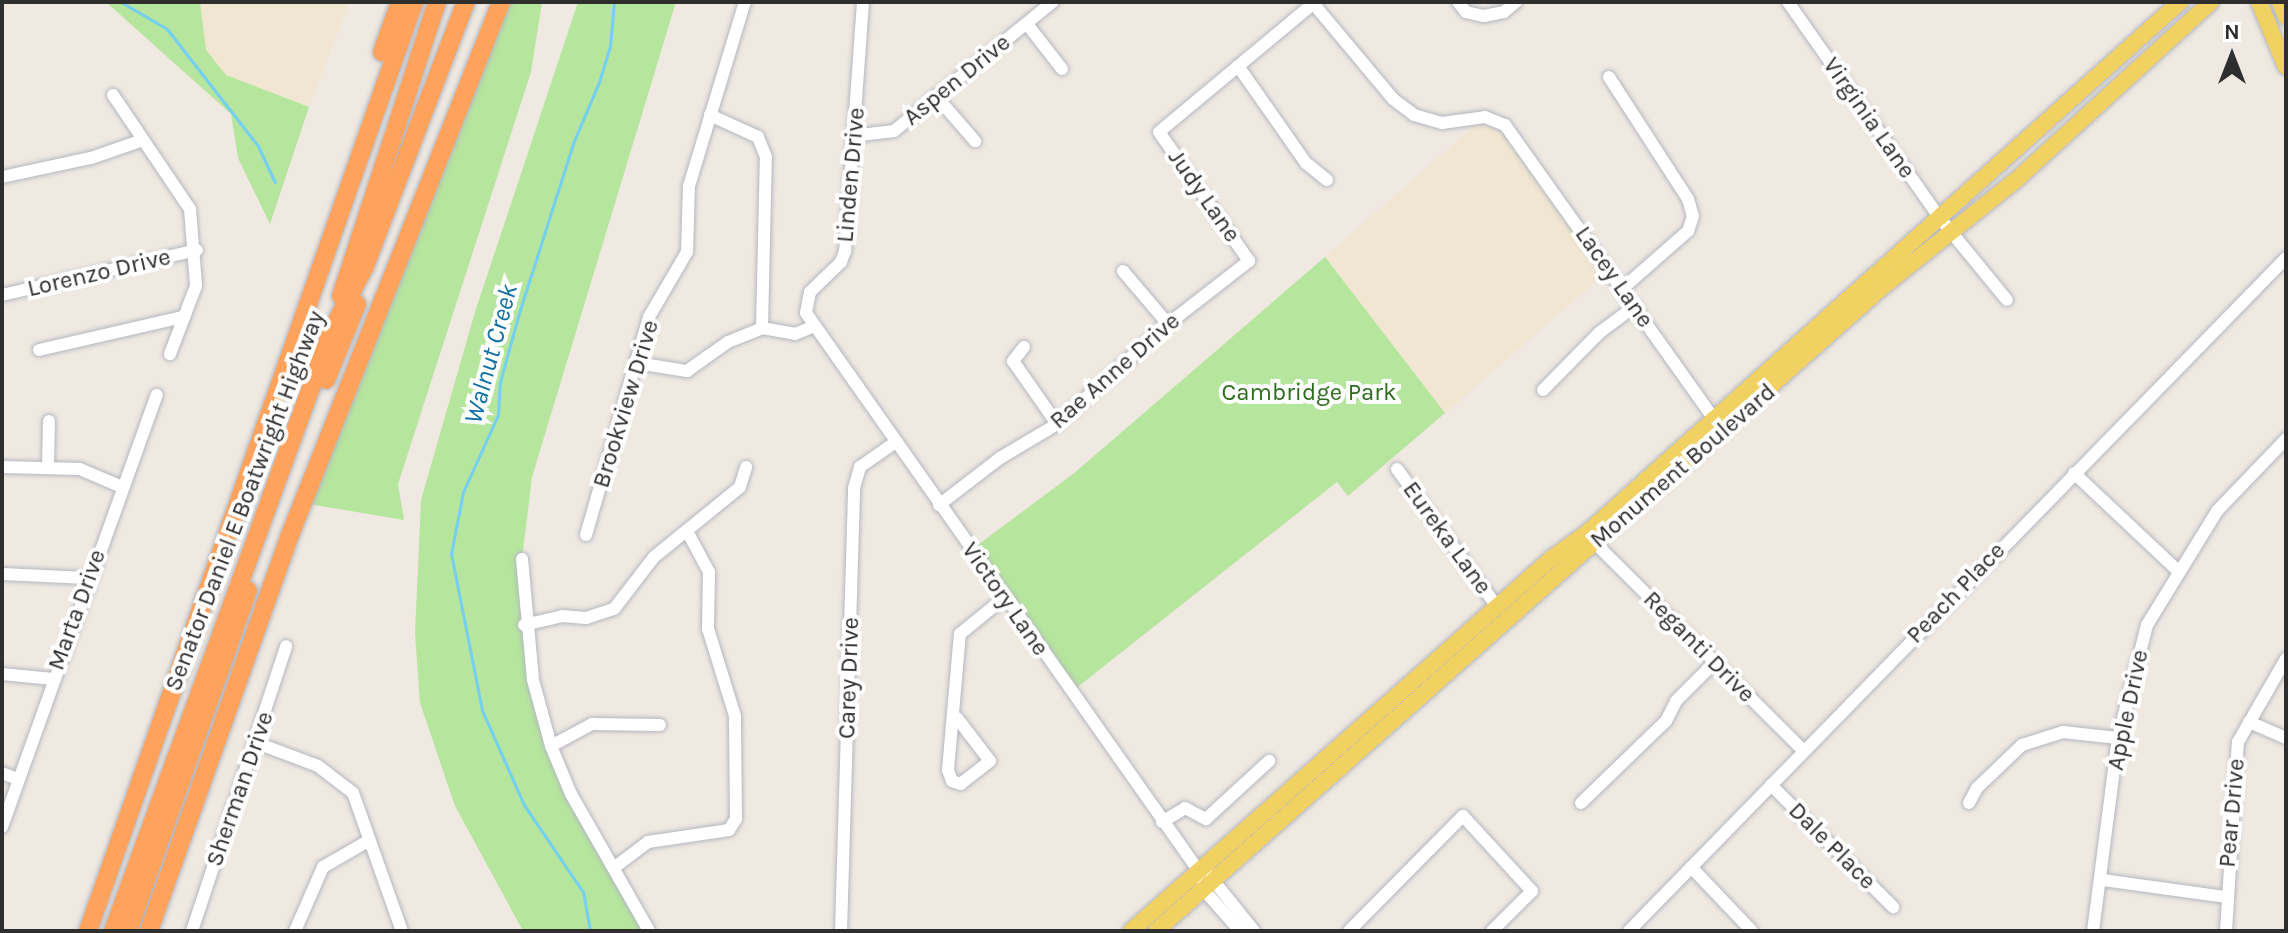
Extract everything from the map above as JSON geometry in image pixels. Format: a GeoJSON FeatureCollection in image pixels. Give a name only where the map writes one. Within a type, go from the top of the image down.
{"type":"FeatureCollection","features":[{"type":"Feature","properties":{"kind":"highway"},"geometry":{"type":"LineString","coordinates":[[324,254],[360,116],[400,2]]}},
{"type":"Feature","properties":{"kind":"highway"},"geometry":{"type":"LineString","coordinates":[[88,931],[414,2]]}},
{"type":"Feature","properties":{"kind":"highway"},"geometry":{"type":"LineString","coordinates":[[332,330],[355,242],[437,2]]}},
{"type":"Feature","properties":{"kind":"highway","name":"Senator Daniel E Boatwright Highway"},"geometry":{"type":"LineString","coordinates":[[113,931],[332,330],[365,266],[466,2]]}},
{"type":"Feature","properties":{"kind":"highway"},"geometry":{"type":"LineString","coordinates":[[149,931],[290,535],[501,2]]}},
{"type":"Feature","properties":{"kind":"highway"},"geometry":{"type":"LineString","coordinates":[[128,931],[265,541],[359,300],[365,266]]}},
{"type":"Feature","properties":{"kind":"main road","name":"Monument Boulevard"},"geometry":{"type":"LineString","coordinates":[[1131,931],[2180,2]]}},
{"type":"Feature","properties":{"kind":"main road","name":"Monument Boulevard"},"geometry":{"type":"LineString","coordinates":[[1156,931],[1880,289],[2015,181],[2211,2]]}},
{"type":"Feature","properties":{"kind":"main road"},"geometry":{"type":"LineString","coordinates":[[2259,2],[2286,67]]}},
{"type":"Feature","properties":{"kind":"main road"},"geometry":{"type":"LineString","coordinates":[[2280,2],[2286,17]]}},
{"type":"Feature","properties":{"kind":"main road"},"geometry":{"type":"LineString","coordinates":[[2055,144],[2090,98],[2092,82]]}},
{"type":"Feature","properties":{"kind":"main road"},"geometry":{"type":"LineString","coordinates":[[2015,181],[2022,144]]}},
{"type":"Feature","properties":{"kind":"street","name":"Brookview Drive"},"geometry":{"type":"LineString","coordinates":[[586,535],[649,317],[687,252],[689,186],[745,2]]}},
{"type":"Feature","properties":{"kind":"street","name":"Linden Drive"},"geometry":{"type":"LineString","coordinates":[[812,327],[806,300],[845,251],[863,2]]}},
{"type":"Feature","properties":{"kind":"street","name":"Aspen Drive"},"geometry":{"type":"LineString","coordinates":[[852,136],[894,131],[1053,2]]}},
{"type":"Feature","properties":{"kind":"street"},"geometry":{"type":"LineString","coordinates":[[1458,2],[1466,12],[1484,16],[1504,12],[1516,2]]}},
{"type":"Feature","properties":{"kind":"street","name":"Virginia Lane"},"geometry":{"type":"LineString","coordinates":[[1788,2],[1939,217],[2007,300]]}},
{"type":"Feature","properties":{"kind":"street"},"geometry":{"type":"LineString","coordinates":[[1313,3],[1238,66],[1306,163],[1327,180]]}},
{"type":"Feature","properties":{"kind":"street","name":"Lacey Lane"},"geometry":{"type":"LineString","coordinates":[[1313,3],[1393,99],[1414,115],[1442,123],[1485,117],[1505,125],[1723,430]]}},
{"type":"Feature","properties":{"kind":"street"},"geometry":{"type":"LineString","coordinates":[[1027,24],[1062,69]]}},
{"type":"Feature","properties":{"kind":"street","name":"Judy Lane"},"geometry":{"type":"LineString","coordinates":[[1238,66],[1159,132],[1249,261]]}},
{"type":"Feature","properties":{"kind":"street"},"geometry":{"type":"LineString","coordinates":[[1609,77],[1688,199],[1693,216],[1688,231],[1622,289]]}},
{"type":"Feature","properties":{"kind":"street"},"geometry":{"type":"LineString","coordinates":[[113,95],[190,209],[197,250],[196,286],[170,354]]}},
{"type":"Feature","properties":{"kind":"street"},"geometry":{"type":"LineString","coordinates":[[936,96],[975,141]]}},
{"type":"Feature","properties":{"kind":"street"},"geometry":{"type":"LineString","coordinates":[[710,115],[758,137],[766,157],[762,328]]}},
{"type":"Feature","properties":{"kind":"street"},"geometry":{"type":"LineString","coordinates":[[2,177],[91,158],[143,140]]}},
{"type":"Feature","properties":{"kind":"street","name":"Lorenzo Drive"},"geometry":{"type":"LineString","coordinates":[[2,295],[197,250]]}},
{"type":"Feature","properties":{"kind":"street","name":"Peach Place"},"geometry":{"type":"LineString","coordinates":[[1629,931],[2286,258]]}},
{"type":"Feature","properties":{"kind":"street","name":"Rae Anne Drive"},"geometry":{"type":"LineString","coordinates":[[939,505],[1000,458],[1057,424],[1168,324],[1249,261]]}},
{"type":"Feature","properties":{"kind":"street"},"geometry":{"type":"LineString","coordinates":[[1123,271],[1168,324]]}},
{"type":"Feature","properties":{"kind":"street"},"geometry":{"type":"LineString","coordinates":[[1543,390],[1599,333],[1635,306]]}},
{"type":"Feature","properties":{"kind":"street"},"geometry":{"type":"LineString","coordinates":[[39,350],[183,317]]}},
{"type":"Feature","properties":{"kind":"street"},"geometry":{"type":"LineString","coordinates":[[637,363],[687,371],[728,342],[762,328],[795,334],[812,327]]}},
{"type":"Feature","properties":{"kind":"street","name":"Victory Lane"},"geometry":{"type":"LineString","coordinates":[[812,327],[1198,870]]}},
{"type":"Feature","properties":{"kind":"street"},"geometry":{"type":"LineString","coordinates":[[1024,347],[1013,361],[1057,424]]}},
{"type":"Feature","properties":{"kind":"street","name":"Marta Drive"},"geometry":{"type":"LineString","coordinates":[[2,827],[87,578],[157,395]]}},
{"type":"Feature","properties":{"kind":"street"},"geometry":{"type":"LineString","coordinates":[[48,467],[49,421]]}},
{"type":"Feature","properties":{"kind":"street","name":"Apple Drive"},"geometry":{"type":"LineString","coordinates":[[2093,931],[2103,880],[2118,738],[2147,625],[2217,511],[2286,439]]}},
{"type":"Feature","properties":{"kind":"street","name":"Carey Drive"},"geometry":{"type":"LineString","coordinates":[[841,931],[854,488],[860,467],[893,444]]}},
{"type":"Feature","properties":{"kind":"street"},"geometry":{"type":"LineString","coordinates":[[2,467],[80,469],[122,487]]}},
{"type":"Feature","properties":{"kind":"street"},"geometry":{"type":"LineString","coordinates":[[524,625],[562,616],[586,618],[614,609],[654,557],[688,533],[740,487],[746,467]]}},
{"type":"Feature","properties":{"kind":"street","name":"Eureka Lane"},"geometry":{"type":"LineString","coordinates":[[1397,469],[1498,608]]}},
{"type":"Feature","properties":{"kind":"street"},"geometry":{"type":"LineString","coordinates":[[2074,473],[2178,571]]}},
{"type":"Feature","properties":{"kind":"street"},"geometry":{"type":"LineString","coordinates":[[615,867],[648,842],[729,830],[736,819],[735,716],[708,629],[709,572],[688,533]]}},
{"type":"Feature","properties":{"kind":"street","name":"Reganti Drive"},"geometry":{"type":"LineString","coordinates":[[1595,543],[1803,750]]}},
{"type":"Feature","properties":{"kind":"street"},"geometry":{"type":"LineString","coordinates":[[522,559],[524,625],[551,746],[571,794],[649,931]]}},
{"type":"Feature","properties":{"kind":"street"},"geometry":{"type":"LineString","coordinates":[[2,574],[87,578]]}},
{"type":"Feature","properties":{"kind":"street"},"geometry":{"type":"LineString","coordinates":[[957,718],[990,761],[961,784],[952,781],[948,770],[950,731],[957,718],[960,634],[1004,598]]}},
{"type":"Feature","properties":{"kind":"street","name":"Sherman Drive"},"geometry":{"type":"LineString","coordinates":[[192,931],[257,743],[286,646]]}},
{"type":"Feature","properties":{"kind":"street","name":"Pear Drive"},"geometry":{"type":"LineString","coordinates":[[2226,931],[2225,897],[2233,766],[2249,722],[2286,659]]}},
{"type":"Feature","properties":{"kind":"street"},"geometry":{"type":"LineString","coordinates":[[1581,803],[1666,721],[1676,701],[1714,663]]}},
{"type":"Feature","properties":{"kind":"street"},"geometry":{"type":"LineString","coordinates":[[2,674],[53,679]]}},
{"type":"Feature","properties":{"kind":"street"},"geometry":{"type":"LineString","coordinates":[[2249,722],[2286,738]]}},
{"type":"Feature","properties":{"kind":"street"},"geometry":{"type":"LineString","coordinates":[[551,746],[592,724],[660,725]]}},
{"type":"Feature","properties":{"kind":"street"},"geometry":{"type":"LineString","coordinates":[[1969,803],[1977,788],[2034,740],[2063,732],[2118,738]]}},
{"type":"Feature","properties":{"kind":"street"},"geometry":{"type":"LineString","coordinates":[[257,743],[339,779],[353,793],[402,931]]}},
{"type":"Feature","properties":{"kind":"street"},"geometry":{"type":"LineString","coordinates":[[1162,822],[1185,808],[1206,819],[1269,761]]}},
{"type":"Feature","properties":{"kind":"street"},"geometry":{"type":"LineString","coordinates":[[2,773],[18,779]]}},
{"type":"Feature","properties":{"kind":"street","name":"Dale Place"},"geometry":{"type":"LineString","coordinates":[[1771,785],[1893,907]]}},
{"type":"Feature","properties":{"kind":"street"},"geometry":{"type":"LineString","coordinates":[[1349,931],[1463,816],[1532,891],[1492,931]]}},
{"type":"Feature","properties":{"kind":"street"},"geometry":{"type":"LineString","coordinates":[[295,931],[323,867],[368,841]]}},
{"type":"Feature","properties":{"kind":"street"},"geometry":{"type":"LineString","coordinates":[[1691,867],[1752,931]]}},
{"type":"Feature","properties":{"kind":"street"},"geometry":{"type":"LineString","coordinates":[[1198,870],[1254,931]]}},
{"type":"Feature","properties":{"kind":"street"},"geometry":{"type":"LineString","coordinates":[[2103,880],[2225,897]]}},
{"type":"Feature","properties":{"kind":"street"},"geometry":{"type":"LineString","coordinates":[[1210,884],[1240,931]]}},
{"type":"Feature","properties":{"kind":"shaded area"},"geometry":{"type":"Polygon","coordinates":[[[200,2],[349,2],[309,107],[226,75],[206,50],[200,2]]]}},
{"type":"Feature","properties":{"kind":"shaded area"},"geometry":{"type":"Polygon","coordinates":[[[1485,117],[1505,125],[1609,270],[1445,413],[1325,257],[1485,117]]]}},
{"type":"Feature","properties":{"kind":"green space"},"geometry":{"type":"Polygon","coordinates":[[[106,2],[200,2],[206,50],[226,75],[309,107],[270,224],[238,158],[231,114],[106,2]]]}},
{"type":"Feature","properties":{"kind":"green space"},"geometry":{"type":"Polygon","coordinates":[[[501,2],[542,2],[531,72],[398,484],[404,520],[303,503],[501,2]]]}},
{"type":"Feature","properties":{"kind":"green space"},"geometry":{"type":"Polygon","coordinates":[[[578,2],[676,2],[532,477],[522,559],[524,625],[551,746],[649,931],[523,931],[455,806],[420,703],[415,633],[421,500],[475,312],[578,2]]]}},
{"type":"Feature","properties":{"kind":"green space","name":"Cambridge Park"},"geometry":{"type":"Polygon","coordinates":[[[1325,257],[1445,413],[1348,496],[1337,482],[1070,693],[971,550],[1073,474],[1325,257]]]}},
{"type":"Feature","properties":{"kind":"waterway"},"geometry":{"type":"LineString","coordinates":[[121,2],[167,29],[258,146],[275,182]]}},
{"type":"Feature","properties":{"kind":"waterway","name":"Walnut Creek"},"geometry":{"type":"LineString","coordinates":[[590,931],[583,892],[524,805],[482,710],[451,554],[463,492],[498,415],[500,382],[519,313],[574,141],[599,82],[610,46],[614,2]]}}]}
